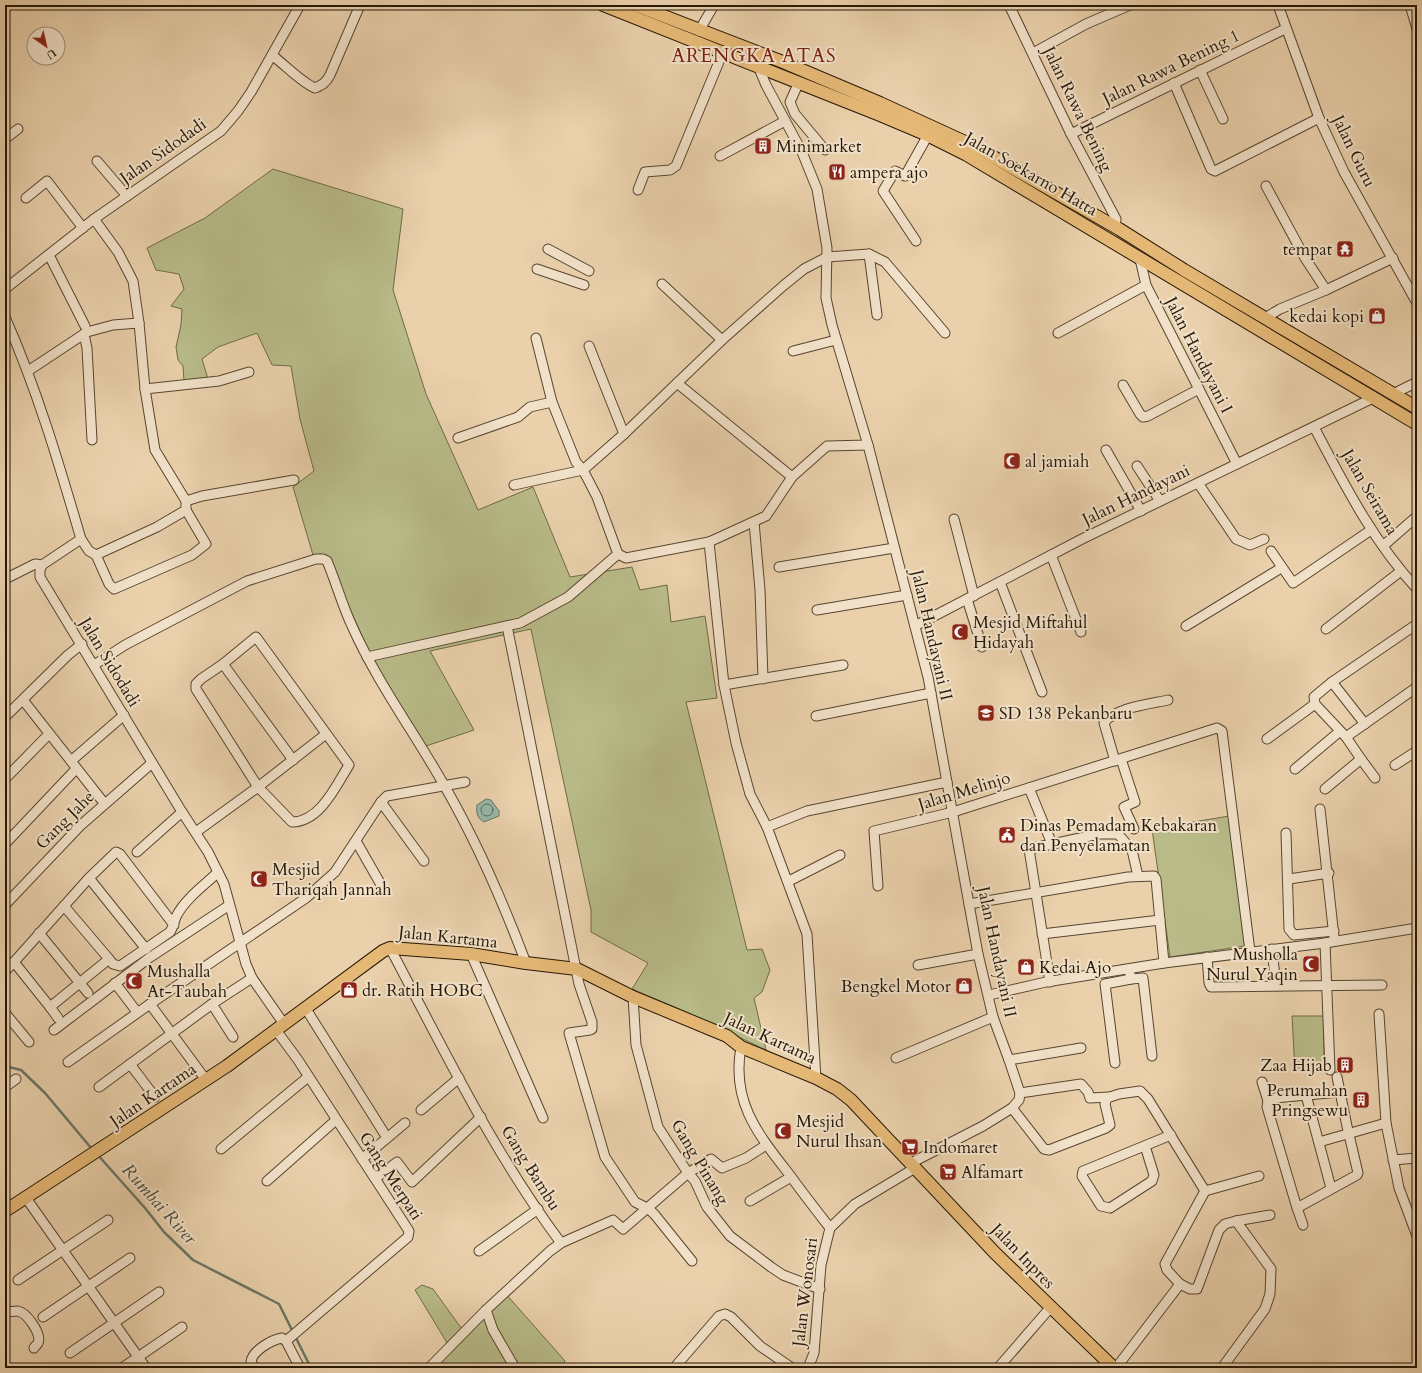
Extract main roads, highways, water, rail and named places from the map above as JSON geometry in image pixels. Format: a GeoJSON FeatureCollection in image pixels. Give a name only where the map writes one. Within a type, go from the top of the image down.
{"type":"FeatureCollection","features":[{"type":"Feature","properties":{"kind":"main road","name":"Jalan Soekarno Hatta"},"geometry":{"type":"LineString","coordinates":[[603,5],[637,10],[699,30],[783,62],[860,94],[976,147],[1417,408]]}},
{"type":"Feature","properties":{"kind":"main road","name":"Jalan Soekarno Hatta"},"geometry":{"type":"LineString","coordinates":[[637,10],[723,52],[928,135],[967,155],[1417,424]]}},
{"type":"Feature","properties":{"kind":"main road","name":"Jalan Kartama"},"geometry":{"type":"LineString","coordinates":[[5,1211],[84,1161],[206,1080],[390,948],[471,954],[526,963],[577,969],[633,997],[727,1036],[741,1047],[816,1078],[837,1089],[851,1100],[913,1166]]}},
{"type":"Feature","properties":{"kind":"main road","name":"Jalan Inpres"},"geometry":{"type":"LineString","coordinates":[[913,1166],[1050,1308],[1115,1368]]}},
{"type":"Feature","properties":{"kind":"water"},"geometry":{"type":"Polygon","coordinates":[[[486,799],[491,800],[499,811],[499,816],[484,822],[478,817],[477,805],[486,799]]]}},
{"type":"Feature","properties":{"kind":"waterway","name":"Rumbai River"},"geometry":{"type":"LineString","coordinates":[[5,1066],[21,1070],[45,1093],[92,1149]]}},
{"type":"Feature","properties":{"kind":"waterway","name":"Rumbai River"},"geometry":{"type":"LineString","coordinates":[[97,1154],[145,1208],[164,1232],[193,1260],[279,1304],[293,1332]]}},
{"type":"Feature","properties":{"kind":"waterway","name":"Rumbai River"},"geometry":{"type":"LineString","coordinates":[[295,1336],[311,1368]]}},
{"type":"Feature","properties":{"kind":"place","name":"Minimarket"},"geometry":{"type":"Point","coordinates":[763,146]}},
{"type":"Feature","properties":{"kind":"place","name":"ampera ajo"},"geometry":{"type":"Point","coordinates":[837,172]}},
{"type":"Feature","properties":{"kind":"place","name":"tempat"},"geometry":{"type":"Point","coordinates":[1345,249]}},
{"type":"Feature","properties":{"kind":"place","name":"kedai kopi"},"geometry":{"type":"Point","coordinates":[1377,316]}},
{"type":"Feature","properties":{"kind":"place","name":"al jamiah"},"geometry":{"type":"Point","coordinates":[1012,461]}},
{"type":"Feature","properties":{"kind":"place","name":"Mesjid Miftahul Hidayah"},"geometry":{"type":"Point","coordinates":[960,632]}},
{"type":"Feature","properties":{"kind":"place","name":"SD 138 Pekanbaru"},"geometry":{"type":"Point","coordinates":[986,713]}},
{"type":"Feature","properties":{"kind":"place","name":"Dinas Pemadam Kebakaran dan Penyelamatan"},"geometry":{"type":"Point","coordinates":[1007,835]}},
{"type":"Feature","properties":{"kind":"place","name":"Mesjid Thariqah Jannah"},"geometry":{"type":"Point","coordinates":[259,879]}},
{"type":"Feature","properties":{"kind":"place","name":"Musholla Nurul Yaqin"},"geometry":{"type":"Point","coordinates":[1311,964]}},
{"type":"Feature","properties":{"kind":"place","name":"Kedai Ajo"},"geometry":{"type":"Point","coordinates":[1026,967]}},
{"type":"Feature","properties":{"kind":"place","name":"Mushalla At-Taubah"},"geometry":{"type":"Point","coordinates":[134,981]}},
{"type":"Feature","properties":{"kind":"place","name":"Bengkel Motor"},"geometry":{"type":"Point","coordinates":[964,986]}},
{"type":"Feature","properties":{"kind":"place","name":"dr. Ratih HOBC"},"geometry":{"type":"Point","coordinates":[349,990]}},
{"type":"Feature","properties":{"kind":"place","name":"Zaa Hijab"},"geometry":{"type":"Point","coordinates":[1345,1065]}},
{"type":"Feature","properties":{"kind":"place","name":"Perumahan Pringsewu"},"geometry":{"type":"Point","coordinates":[1361,1100]}},
{"type":"Feature","properties":{"kind":"place","name":"Mesjid Nurul Ihsan"},"geometry":{"type":"Point","coordinates":[783,1131]}},
{"type":"Feature","properties":{"kind":"place","name":"Indomaret"},"geometry":{"type":"Point","coordinates":[910,1147]}},
{"type":"Feature","properties":{"kind":"place","name":"Alfamart"},"geometry":{"type":"Point","coordinates":[948,1172]}},
{"type":"Feature","properties":{"kind":"district","name":"ARENGKA ATAS"},"geometry":{"type":"Point","coordinates":[754,56]}}]}
